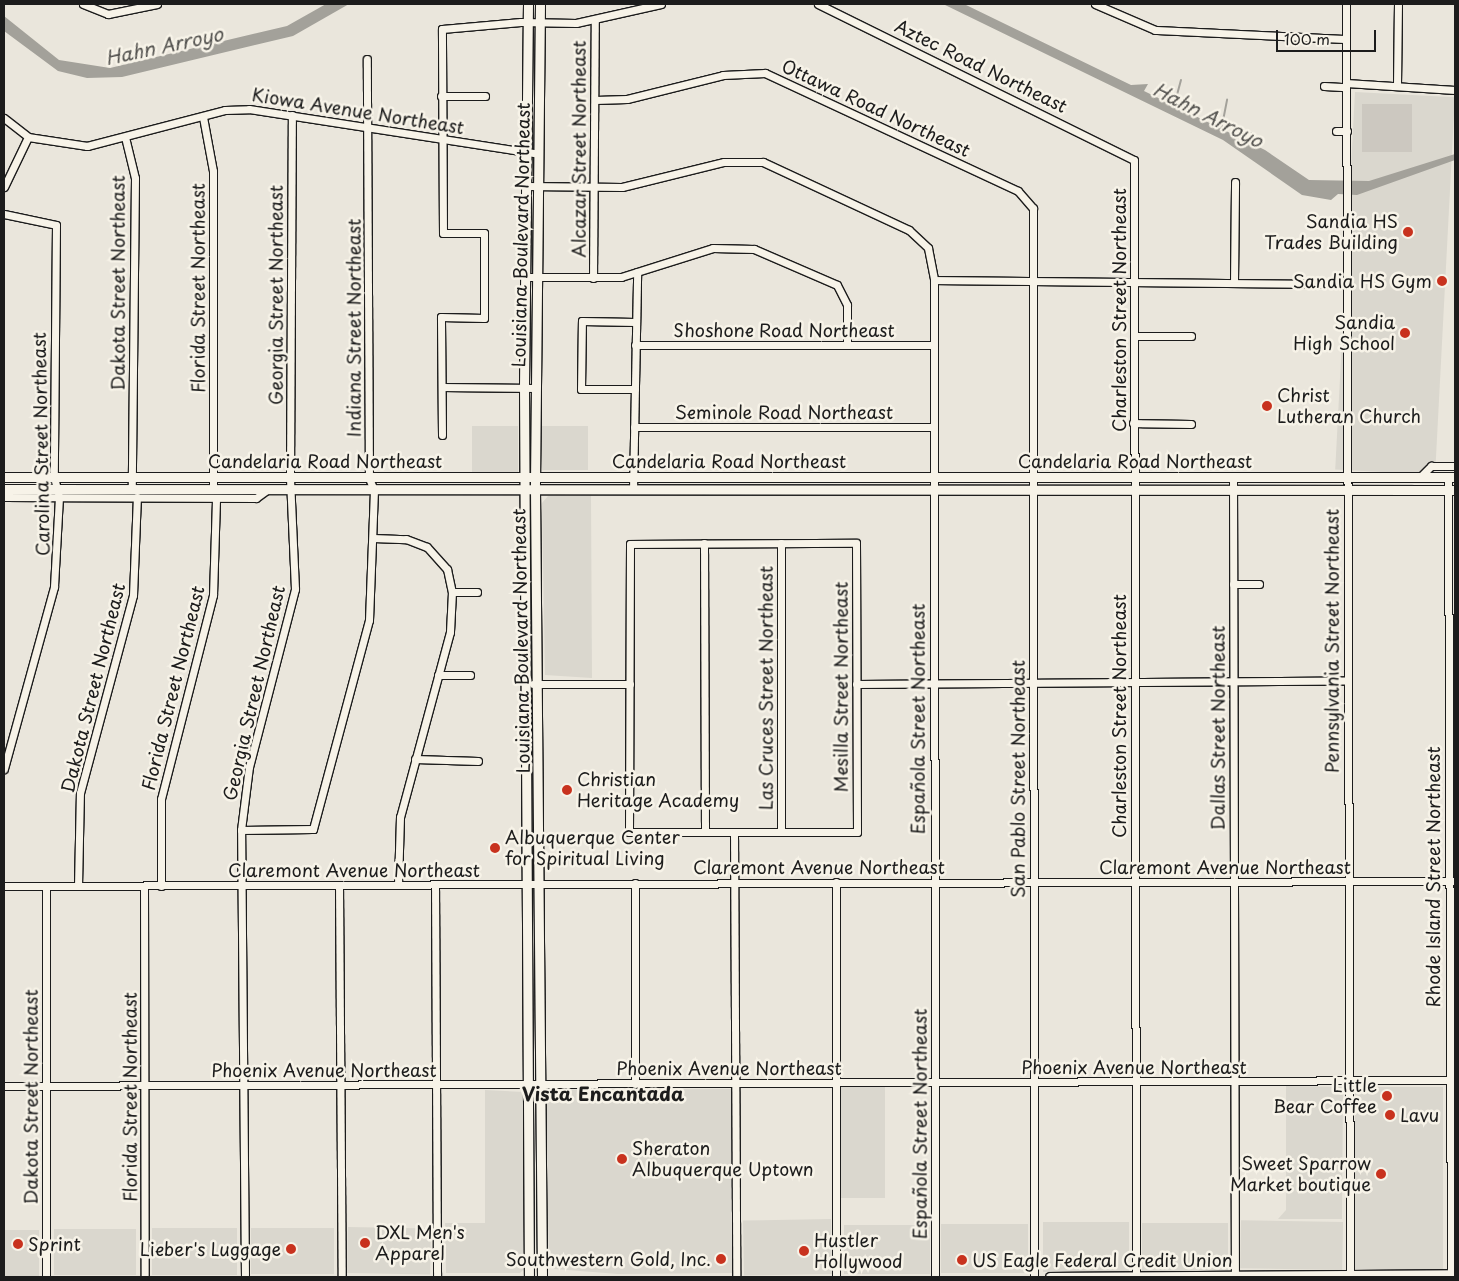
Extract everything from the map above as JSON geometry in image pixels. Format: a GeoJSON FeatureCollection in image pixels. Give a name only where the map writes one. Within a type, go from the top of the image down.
{"type":"FeatureCollection","features":[{"type":"Feature","properties":{"kind":"main road","name":"Louisiana Boulevard Northeast"},"geometry":{"type":"LineString","coordinates":[[528,4],[524,478],[527,684],[529,1277]]}},
{"type":"Feature","properties":{"kind":"main road","name":"Louisiana Boulevard Northeast"},"geometry":{"type":"LineString","coordinates":[[540,4],[535,490],[539,684],[542,1277]]}},
{"type":"Feature","properties":{"kind":"main road","name":"Candelaria Road Northeast"},"geometry":{"type":"LineString","coordinates":[[4,477],[1451,477]]}},
{"type":"Feature","properties":{"kind":"main road","name":"Candelaria Road Northeast"},"geometry":{"type":"LineString","coordinates":[[4,489],[59,493],[214,494],[267,490],[1451,490]]}},
{"type":"Feature","properties":{"kind":"main road"},"geometry":{"type":"LineString","coordinates":[[1050,1277],[1452,1275]]}},
{"type":"Feature","properties":{"kind":"street"},"geometry":{"type":"LineString","coordinates":[[83,4],[108,14],[156,4]]}},
{"type":"Feature","properties":{"kind":"street"},"geometry":{"type":"LineString","coordinates":[[442,434],[441,317],[484,318],[484,233],[443,233],[442,29],[595,20],[661,4]]}},
{"type":"Feature","properties":{"kind":"street","name":"Aztec Road Northeast"},"geometry":{"type":"LineString","coordinates":[[818,4],[1131,155]]}},
{"type":"Feature","properties":{"kind":"street"},"geometry":{"type":"LineString","coordinates":[[1095,4],[1155,30],[1346,39]]}},
{"type":"Feature","properties":{"kind":"street","name":"Pennsylvania Street Northeast"},"geometry":{"type":"LineString","coordinates":[[1346,4],[1346,490],[1350,1276]]}},
{"type":"Feature","properties":{"kind":"street"},"geometry":{"type":"LineString","coordinates":[[1398,4],[1398,85]]}},
{"type":"Feature","properties":{"kind":"street","name":"Alcazar Street Northeast"},"geometry":{"type":"LineString","coordinates":[[593,278],[595,20]]}},
{"type":"Feature","properties":{"kind":"street","name":"Indiana Street Northeast"},"geometry":{"type":"LineString","coordinates":[[241,830],[313,829],[365,643],[373,538],[374,490],[369,478],[370,128],[367,59]]}},
{"type":"Feature","properties":{"kind":"street","name":"Ottawa Road Northeast"},"geometry":{"type":"LineString","coordinates":[[594,100],[627,99],[730,74],[766,73],[784,79],[1018,191],[1033,208],[1034,281]]}},
{"type":"Feature","properties":{"kind":"street"},"geometry":{"type":"LineString","coordinates":[[1324,86],[1398,85],[1455,90]]}},
{"type":"Feature","properties":{"kind":"street"},"geometry":{"type":"LineString","coordinates":[[441,96],[484,96]]}},
{"type":"Feature","properties":{"kind":"street","name":"Kiowa Avenue Northeast"},"geometry":{"type":"LineString","coordinates":[[4,118],[28,137],[69,146],[125,137],[203,117],[249,109],[539,154]]}},
{"type":"Feature","properties":{"kind":"street","name":"Georgia Street Northeast"},"geometry":{"type":"LineString","coordinates":[[244,1277],[241,830],[249,767],[295,589],[294,490],[290,478],[292,115]]}},
{"type":"Feature","properties":{"kind":"street","name":"Florida Street Northeast"},"geometry":{"type":"LineString","coordinates":[[161,886],[161,799],[213,595],[213,171],[203,117]]}},
{"type":"Feature","properties":{"kind":"street"},"geometry":{"type":"LineString","coordinates":[[1336,131],[1346,131]]}},
{"type":"Feature","properties":{"kind":"street"},"geometry":{"type":"LineString","coordinates":[[4,187],[28,137]]}},
{"type":"Feature","properties":{"kind":"street","name":"Dakota Street Northeast"},"geometry":{"type":"LineString","coordinates":[[78,886],[80,793],[133,595],[135,493],[132,478],[135,178],[125,137]]}},
{"type":"Feature","properties":{"kind":"street","name":"Charleston Street Northeast"},"geometry":{"type":"LineString","coordinates":[[1131,155],[1135,166],[1133,682],[1136,1277]]}},
{"type":"Feature","properties":{"kind":"street"},"geometry":{"type":"LineString","coordinates":[[526,186],[594,187],[635,185],[724,162],[763,162],[920,237],[928,248],[934,280],[1346,284]]}},
{"type":"Feature","properties":{"kind":"street"},"geometry":{"type":"LineString","coordinates":[[1234,282],[1235,182]]}},
{"type":"Feature","properties":{"kind":"street","name":"Carolina Street Northeast"},"geometry":{"type":"LineString","coordinates":[[4,214],[56,225],[54,477],[59,493],[56,579],[4,769]]}},
{"type":"Feature","properties":{"kind":"street"},"geometry":{"type":"LineString","coordinates":[[525,277],[593,278],[637,272],[727,246],[775,256],[837,285],[847,305],[847,345]]}},
{"type":"Feature","properties":{"kind":"street"},"geometry":{"type":"LineString","coordinates":[[633,490],[637,272]]}},
{"type":"Feature","properties":{"kind":"street","name":"Española Street Northeast"},"geometry":{"type":"LineString","coordinates":[[934,280],[933,683],[936,1277]]}},
{"type":"Feature","properties":{"kind":"street","name":"San Pablo Street Northeast"},"geometry":{"type":"LineString","coordinates":[[1034,281],[1032,478],[1036,1082],[1034,1277]]}},
{"type":"Feature","properties":{"kind":"street"},"geometry":{"type":"LineString","coordinates":[[634,389],[580,389],[582,321],[635,322]]}},
{"type":"Feature","properties":{"kind":"street"},"geometry":{"type":"LineString","coordinates":[[1134,336],[1191,336]]}},
{"type":"Feature","properties":{"kind":"street","name":"Shoshone Road Northeast"},"geometry":{"type":"LineString","coordinates":[[635,345],[934,345]]}},
{"type":"Feature","properties":{"kind":"street"},"geometry":{"type":"LineString","coordinates":[[442,387],[536,388]]}},
{"type":"Feature","properties":{"kind":"street"},"geometry":{"type":"LineString","coordinates":[[1133,423],[1191,424]]}},
{"type":"Feature","properties":{"kind":"street","name":"Seminole Road Northeast"},"geometry":{"type":"LineString","coordinates":[[634,427],[933,427]]}},
{"type":"Feature","properties":{"kind":"street"},"geometry":{"type":"LineString","coordinates":[[1420,477],[1431,466],[1455,466]]}},
{"type":"Feature","properties":{"kind":"street","name":"Rhode Island Street Northeast"},"geometry":{"type":"LineString","coordinates":[[1451,477],[1452,1275]]}},
{"type":"Feature","properties":{"kind":"street","name":"Dallas Street Northeast"},"geometry":{"type":"LineString","coordinates":[[1233,478],[1235,1277]]}},
{"type":"Feature","properties":{"kind":"street"},"geometry":{"type":"LineString","coordinates":[[4,497],[59,493]]}},
{"type":"Feature","properties":{"kind":"street"},"geometry":{"type":"LineString","coordinates":[[373,538],[406,539],[427,547],[447,569],[452,592],[450,632],[400,817],[398,884]]}},
{"type":"Feature","properties":{"kind":"street"},"geometry":{"type":"LineString","coordinates":[[704,543],[705,832]]}},
{"type":"Feature","properties":{"kind":"street"},"geometry":{"type":"LineString","coordinates":[[780,543],[630,544],[630,832],[781,832]]}},
{"type":"Feature","properties":{"kind":"street","name":"Mesilla Street Northeast"},"geometry":{"type":"LineString","coordinates":[[780,543],[856,543],[857,832],[781,832]]}},
{"type":"Feature","properties":{"kind":"street","name":"Las Cruces Street Northeast"},"geometry":{"type":"LineString","coordinates":[[780,543],[781,832]]}},
{"type":"Feature","properties":{"kind":"street"},"geometry":{"type":"LineString","coordinates":[[1233,584],[1259,584]]}},
{"type":"Feature","properties":{"kind":"street"},"geometry":{"type":"LineString","coordinates":[[452,592],[477,592]]}},
{"type":"Feature","properties":{"kind":"street"},"geometry":{"type":"LineString","coordinates":[[438,675],[470,675]]}},
{"type":"Feature","properties":{"kind":"street"},"geometry":{"type":"LineString","coordinates":[[856,684],[1347,681]]}},
{"type":"Feature","properties":{"kind":"street"},"geometry":{"type":"LineString","coordinates":[[527,684],[630,684]]}},
{"type":"Feature","properties":{"kind":"street"},"geometry":{"type":"LineString","coordinates":[[415,759],[478,760]]}},
{"type":"Feature","properties":{"kind":"street"},"geometry":{"type":"LineString","coordinates":[[734,832],[736,1277]]}},
{"type":"Feature","properties":{"kind":"street","name":"Claremont Avenue Northeast"},"geometry":{"type":"LineString","coordinates":[[4,886],[1451,881]]}},
{"type":"Feature","properties":{"kind":"street"},"geometry":{"type":"LineString","coordinates":[[836,882],[836,1277]]}},
{"type":"Feature","properties":{"kind":"street"},"geometry":{"type":"LineString","coordinates":[[635,883],[635,1084]]}},
{"type":"Feature","properties":{"kind":"street"},"geometry":{"type":"LineString","coordinates":[[435,884],[437,1277]]}},
{"type":"Feature","properties":{"kind":"street"},"geometry":{"type":"LineString","coordinates":[[339,885],[342,1277]]}},
{"type":"Feature","properties":{"kind":"street","name":"Dakota Street Northeast"},"geometry":{"type":"LineString","coordinates":[[46,886],[46,1277]]}},
{"type":"Feature","properties":{"kind":"street","name":"Florida Street Northeast"},"geometry":{"type":"LineString","coordinates":[[144,886],[145,1277]]}},
{"type":"Feature","properties":{"kind":"street","name":"Phoenix Avenue Northeast"},"geometry":{"type":"LineString","coordinates":[[4,1086],[1452,1080]]}},
{"type":"Feature","properties":{"kind":"shaded area"},"geometry":{"type":"Polygon","coordinates":[[[326,4],[349,4],[293,36],[122,77],[87,78],[58,71],[4,31],[4,16],[59,60],[110,68],[287,26],[326,4]]]}},
{"type":"Feature","properties":{"kind":"shaded area"},"geometry":{"type":"Polygon","coordinates":[[[943,4],[964,4],[1131,85],[1148,84],[1144,91],[1265,150],[1309,180],[1369,181],[1455,154],[1455,160],[1357,195],[1338,194],[1331,200],[1302,195],[1223,140],[943,4]]]}},
{"type":"Feature","properties":{"kind":"shaded area","name":"Sandia High School"},"geometry":{"type":"Polygon","coordinates":[[[1355,92],[1455,97],[1435,475],[1335,469],[1355,92]]]}},
{"type":"Feature","properties":{"kind":"shaded area"},"geometry":{"type":"Polygon","coordinates":[[[1362,104],[1412,104],[1412,152],[1362,152],[1362,104]]]}},
{"type":"Feature","properties":{"kind":"shaded area"},"geometry":{"type":"Polygon","coordinates":[[[472,426],[518,426],[518,472],[472,472],[472,426]]]}},
{"type":"Feature","properties":{"kind":"shaded area"},"geometry":{"type":"Polygon","coordinates":[[[542,426],[588,426],[588,470],[542,470],[542,426]]]}},
{"type":"Feature","properties":{"kind":"shaded area"},"geometry":{"type":"Polygon","coordinates":[[[548,496],[591,496],[592,678],[545,675],[542,503],[548,496]]]}},
{"type":"Feature","properties":{"kind":"shaded area"},"geometry":{"type":"Polygon","coordinates":[[[1286,1086],[1343,1087],[1342,1219],[1278,1219],[1286,1210],[1286,1086]]]}},
{"type":"Feature","properties":{"kind":"shaded area"},"geometry":{"type":"Polygon","coordinates":[[[839,1087],[885,1087],[885,1198],[839,1198],[839,1087]]]}},
{"type":"Feature","properties":{"kind":"shaded area"},"geometry":{"type":"Polygon","coordinates":[[[1355,1087],[1443,1087],[1443,1269],[1355,1269],[1355,1087]]]}},
{"type":"Feature","properties":{"kind":"shaded area"},"geometry":{"type":"Polygon","coordinates":[[[731,1089],[732,1273],[618,1274],[555,1269],[549,1265],[546,1090],[731,1089]]]}},
{"type":"Feature","properties":{"kind":"shaded area"},"geometry":{"type":"Polygon","coordinates":[[[485,1090],[524,1092],[524,1269],[520,1273],[446,1273],[445,1223],[485,1223],[485,1090]]]}},
{"type":"Feature","properties":{"kind":"shaded area"},"geometry":{"type":"Polygon","coordinates":[[[831,1219],[832,1274],[744,1276],[743,1221],[831,1219]]]}},
{"type":"Feature","properties":{"kind":"shaded area"},"geometry":{"type":"Polygon","coordinates":[[[1241,1220],[1343,1222],[1342,1270],[1240,1268],[1241,1220]]]}},
{"type":"Feature","properties":{"kind":"shaded area"},"geometry":{"type":"Polygon","coordinates":[[[1043,1222],[1129,1222],[1129,1272],[1043,1272],[1043,1222]]]}},
{"type":"Feature","properties":{"kind":"shaded area"},"geometry":{"type":"Polygon","coordinates":[[[1142,1223],[1228,1223],[1228,1271],[1142,1271],[1142,1223]]]}},
{"type":"Feature","properties":{"kind":"shaded area"},"geometry":{"type":"Polygon","coordinates":[[[941,1224],[1028,1224],[1028,1273],[941,1273],[941,1224]]]}},
{"type":"Feature","properties":{"kind":"shaded area"},"geometry":{"type":"Polygon","coordinates":[[[844,1225],[930,1225],[930,1274],[844,1274],[844,1225]]]}},
{"type":"Feature","properties":{"kind":"shaded area"},"geometry":{"type":"Polygon","coordinates":[[[348,1227],[431,1228],[430,1274],[347,1273],[348,1227]]]}},
{"type":"Feature","properties":{"kind":"shaded area"},"geometry":{"type":"Polygon","coordinates":[[[152,1228],[237,1228],[237,1275],[152,1275],[152,1228]]]}},
{"type":"Feature","properties":{"kind":"shaded area"},"geometry":{"type":"Polygon","coordinates":[[[251,1228],[334,1228],[334,1274],[251,1274],[251,1228]]]}},
{"type":"Feature","properties":{"kind":"shaded area"},"geometry":{"type":"Polygon","coordinates":[[[54,1229],[136,1229],[136,1275],[54,1275],[54,1229]]]}},
{"type":"Feature","properties":{"kind":"shaded area"},"geometry":{"type":"Polygon","coordinates":[[[4,1230],[39,1230],[39,1276],[4,1276],[4,1230]]]}},
{"type":"Feature","properties":{"kind":"waterway","name":"Hahn Arroyo"},"geometry":{"type":"LineString","coordinates":[[1174,106],[1181,80]]}},
{"type":"Feature","properties":{"kind":"waterway","name":"Hahn Arroyo"},"geometry":{"type":"LineString","coordinates":[[1221,131],[1227,100]]}},
{"type":"Feature","properties":{"kind":"waterway","name":"Hahn Arroyo"},"geometry":{"type":"LineString","coordinates":[[1245,141],[1251,133]]}},
{"type":"Feature","properties":{"kind":"place","name":"Sandia HS Trades Building"},"geometry":{"type":"Point","coordinates":[1408,232]}},
{"type":"Feature","properties":{"kind":"place","name":"Sandia HS Gym"},"geometry":{"type":"Point","coordinates":[1442,281]}},
{"type":"Feature","properties":{"kind":"place","name":"Sandia High School"},"geometry":{"type":"Point","coordinates":[1405,333]}},
{"type":"Feature","properties":{"kind":"place","name":"Christ Lutheran Church"},"geometry":{"type":"Point","coordinates":[1267,406]}},
{"type":"Feature","properties":{"kind":"place","name":"Christian Heritage Academy"},"geometry":{"type":"Point","coordinates":[567,790]}},
{"type":"Feature","properties":{"kind":"place","name":"Albuquerque Center for Spiritual Living"},"geometry":{"type":"Point","coordinates":[495,848]}},
{"type":"Feature","properties":{"kind":"place","name":"Little Bear Coffee"},"geometry":{"type":"Point","coordinates":[1387,1096]}},
{"type":"Feature","properties":{"kind":"place","name":"Lavu"},"geometry":{"type":"Point","coordinates":[1390,1115]}},
{"type":"Feature","properties":{"kind":"place","name":"Sheraton Albuquerque Uptown"},"geometry":{"type":"Point","coordinates":[622,1159]}},
{"type":"Feature","properties":{"kind":"place","name":"Sweet Sparrow Market boutique"},"geometry":{"type":"Point","coordinates":[1381,1174]}},
{"type":"Feature","properties":{"kind":"place","name":"DXL Men's Apparel"},"geometry":{"type":"Point","coordinates":[365,1243]}},
{"type":"Feature","properties":{"kind":"place","name":"Sprint"},"geometry":{"type":"Point","coordinates":[18,1244]}},
{"type":"Feature","properties":{"kind":"place","name":"Lieber's Luggage"},"geometry":{"type":"Point","coordinates":[291,1249]}},
{"type":"Feature","properties":{"kind":"place","name":"Hustler Hollywood"},"geometry":{"type":"Point","coordinates":[804,1251]}},
{"type":"Feature","properties":{"kind":"place","name":"Southwestern Gold, Inc."},"geometry":{"type":"Point","coordinates":[721,1259]}},
{"type":"Feature","properties":{"kind":"place","name":"US Eagle Federal Credit Union"},"geometry":{"type":"Point","coordinates":[962,1260]}},
{"type":"Feature","properties":{"kind":"district","name":"Vista Encantada"},"geometry":{"type":"Point","coordinates":[603,1094]}}]}
